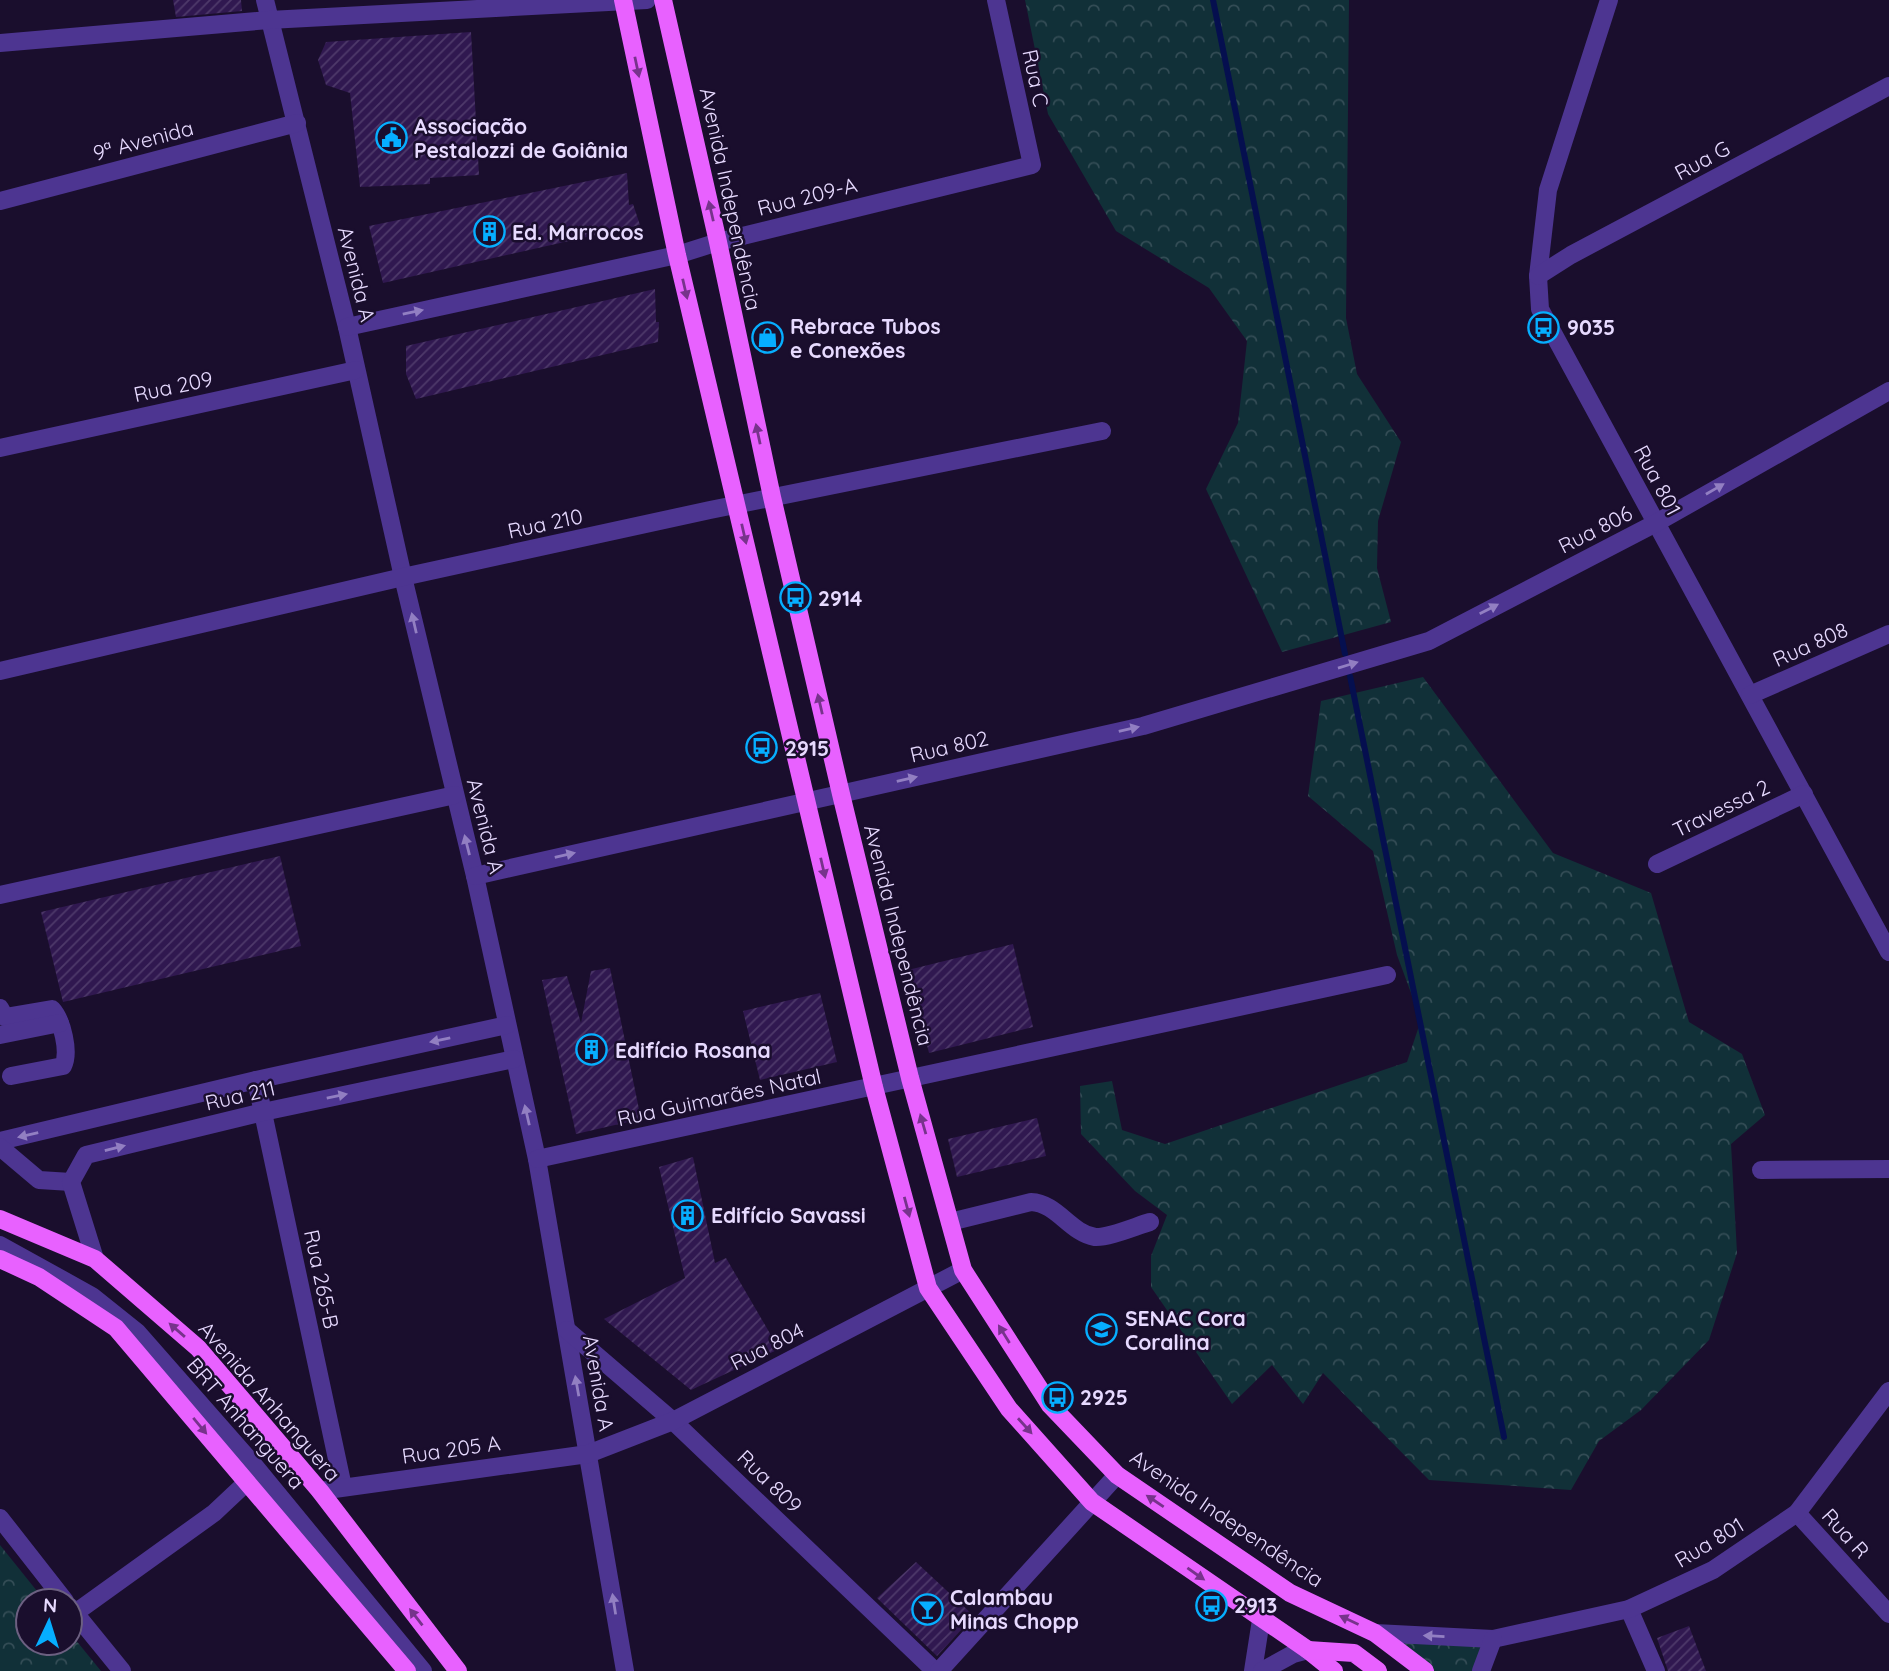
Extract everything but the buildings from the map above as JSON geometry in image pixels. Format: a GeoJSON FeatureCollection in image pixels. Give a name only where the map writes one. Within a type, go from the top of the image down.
{"type":"FeatureCollection","features":[{"type":"Feature","properties":{"kind":"main road","name":"Avenida Independência"},"geometry":{"type":"LineString","coordinates":[[663,0],[772,497],[841,794],[910,1078],[963,1270],[1049,1405],[1117,1475],[1290,1593],[1376,1633],[1425,1671]]}},
{"type":"Feature","properties":{"kind":"main road"},"geometry":{"type":"LineString","coordinates":[[624,1],[677,255],[874,1087],[928,1288],[1009,1409],[1092,1502],[1308,1650],[1334,1671]]}},
{"type":"Feature","properties":{"kind":"main road","name":"Avenida Anhanguera"},"geometry":{"type":"LineString","coordinates":[[0,1219],[95,1259],[198,1348],[320,1492],[458,1671]]}},
{"type":"Feature","properties":{"kind":"main road"},"geometry":{"type":"LineString","coordinates":[[0,1259],[39,1277],[116,1328],[247,1482],[400,1669]]}},
{"type":"Feature","properties":{"kind":"main road"},"geometry":{"type":"LineString","coordinates":[[1308,1650],[1354,1653],[1378,1671]]}},
{"type":"Feature","properties":{"kind":"street","name":"Avenida A"},"geometry":{"type":"LineString","coordinates":[[265,0],[346,327],[475,876],[537,1159],[625,1671]]}},
{"type":"Feature","properties":{"kind":"street"},"geometry":{"type":"LineString","coordinates":[[0,43],[269,20],[647,0]]}},
{"type":"Feature","properties":{"kind":"street","name":"Rua C"},"geometry":{"type":"LineString","coordinates":[[996,0],[1032,165]]}},
{"type":"Feature","properties":{"kind":"street","name":"Rua 801"},"geometry":{"type":"LineString","coordinates":[[1609,0],[1548,190],[1538,276],[1540,309],[1888,948]]}},
{"type":"Feature","properties":{"kind":"street","name":"Rua G"},"geometry":{"type":"LineString","coordinates":[[1538,276],[1571,255],[1889,86]]}},
{"type":"Feature","properties":{"kind":"street","name":"9ª Avenida"},"geometry":{"type":"LineString","coordinates":[[0,201],[297,123]]}},
{"type":"Feature","properties":{"kind":"street","name":"Rua 209-A"},"geometry":{"type":"LineString","coordinates":[[346,327],[677,255],[718,242],[1032,165]]}},
{"type":"Feature","properties":{"kind":"street","name":"Rua 209"},"geometry":{"type":"LineString","coordinates":[[0,448],[356,370]]}},
{"type":"Feature","properties":{"kind":"street","name":"Rua 806"},"geometry":{"type":"LineString","coordinates":[[1429,641],[1656,523],[1889,391]]}},
{"type":"Feature","properties":{"kind":"street","name":"Rua 210"},"geometry":{"type":"LineString","coordinates":[[0,671],[403,577],[737,504],[1102,431]]}},
{"type":"Feature","properties":{"kind":"street","name":"Rua 808"},"geometry":{"type":"LineString","coordinates":[[1750,695],[1889,634]]}},
{"type":"Feature","properties":{"kind":"street","name":"Rua 802"},"geometry":{"type":"LineString","coordinates":[[475,876],[1143,726],[1429,641]]}},
{"type":"Feature","properties":{"kind":"street"},"geometry":{"type":"LineString","coordinates":[[0,895],[454,794]]}},
{"type":"Feature","properties":{"kind":"street","name":"Travessa 2"},"geometry":{"type":"LineString","coordinates":[[1657,864],[1804,794]]}},
{"type":"Feature","properties":{"kind":"street","name":"Rua Guimarães Natal"},"geometry":{"type":"LineString","coordinates":[[537,1159],[1387,975]]}},
{"type":"Feature","properties":{"kind":"street"},"geometry":{"type":"LineString","coordinates":[[0,1008],[5,1017],[52,1009],[56,1011],[66,1057],[63,1066],[10,1076]]}},
{"type":"Feature","properties":{"kind":"street"},"geometry":{"type":"LineString","coordinates":[[0,1035],[60,1023]]}},
{"type":"Feature","properties":{"kind":"street","name":"Rua 211"},"geometry":{"type":"LineString","coordinates":[[0,1141],[256,1080],[507,1025]]}},
{"type":"Feature","properties":{"kind":"street","name":"Rua 211"},"geometry":{"type":"LineString","coordinates":[[71,1182],[86,1155],[263,1112],[514,1059]]}},
{"type":"Feature","properties":{"kind":"street","name":"Rua 265-B"},"geometry":{"type":"LineString","coordinates":[[256,1080],[343,1487]]}},
{"type":"Feature","properties":{"kind":"street"},"geometry":{"type":"LineString","coordinates":[[0,1147],[39,1180],[71,1182],[95,1259]]}},
{"type":"Feature","properties":{"kind":"street"},"geometry":{"type":"LineString","coordinates":[[1761,1170],[1889,1169]]}},
{"type":"Feature","properties":{"kind":"street"},"geometry":{"type":"LineString","coordinates":[[950,1222],[1031,1202],[1042,1202],[1086,1234],[1098,1237],[1150,1222]]}},
{"type":"Feature","properties":{"kind":"street","name":"BRT Anhanguera"},"geometry":{"type":"LineString","coordinates":[[0,1245],[92,1296],[136,1332],[253,1464],[423,1671]]}},
{"type":"Feature","properties":{"kind":"street","name":"Rua 804"},"geometry":{"type":"LineString","coordinates":[[588,1454],[673,1420],[963,1270]]}},
{"type":"Feature","properties":{"kind":"street","name":"Rua 809"},"geometry":{"type":"LineString","coordinates":[[567,1330],[673,1420],[937,1671]]}},
{"type":"Feature","properties":{"kind":"street","name":"Rua 801"},"geometry":{"type":"LineString","coordinates":[[1376,1633],[1493,1640],[1629,1609],[1713,1570],[1797,1513],[1889,1391]]}},
{"type":"Feature","properties":{"kind":"street","name":"Rua 205 A"},"geometry":{"type":"LineString","coordinates":[[320,1492],[588,1454]]}},
{"type":"Feature","properties":{"kind":"street"},"geometry":{"type":"LineString","coordinates":[[937,1671],[1117,1475]]}},
{"type":"Feature","properties":{"kind":"street"},"geometry":{"type":"LineString","coordinates":[[84,1598],[214,1513],[247,1482]]}},
{"type":"Feature","properties":{"kind":"street","name":"Rua R"},"geometry":{"type":"LineString","coordinates":[[1797,1513],[1889,1614]]}},
{"type":"Feature","properties":{"kind":"street"},"geometry":{"type":"LineString","coordinates":[[3,1526],[53,1587]]}},
{"type":"Feature","properties":{"kind":"street"},"geometry":{"type":"LineString","coordinates":[[1629,1609],[1656,1671]]}},
{"type":"Feature","properties":{"kind":"street"},"geometry":{"type":"LineString","coordinates":[[1254,1671],[1261,1620]]}},
{"type":"Feature","properties":{"kind":"street"},"geometry":{"type":"LineString","coordinates":[[84,1624],[122,1671]]}},
{"type":"Feature","properties":{"kind":"street"},"geometry":{"type":"LineString","coordinates":[[1481,1671],[1493,1640]]}},
{"type":"Feature","properties":{"kind":"street"},"geometry":{"type":"LineString","coordinates":[[1262,1671],[1293,1654],[1308,1650]]}},
{"type":"Feature","properties":{"kind":"green space"},"geometry":{"type":"Polygon","coordinates":[[[1025,0],[1349,0],[1346,318],[1357,374],[1401,442],[1378,521],[1377,568],[1391,622],[1282,652],[1206,489],[1238,423],[1247,341],[1209,288],[1116,231],[1048,114],[1025,0]]]}},
{"type":"Feature","properties":{"kind":"green space"},"geometry":{"type":"Polygon","coordinates":[[[1423,677],[1553,853],[1651,893],[1689,1022],[1742,1054],[1765,1115],[1731,1144],[1737,1253],[1709,1340],[1641,1410],[1599,1441],[1571,1490],[1429,1480],[1323,1373],[1303,1404],[1272,1365],[1232,1404],[1151,1287],[1151,1256],[1167,1215],[1135,1191],[1081,1134],[1080,1086],[1112,1081],[1122,1130],[1165,1144],[1407,1062],[1421,1020],[1397,955],[1373,851],[1308,796],[1321,701],[1423,677]]]}},
{"type":"Feature","properties":{"kind":"green space"},"geometry":{"type":"Polygon","coordinates":[[[0,1545],[34,1587],[14,1587],[14,1657],[84,1657],[84,1650],[101,1671],[0,1671],[0,1545]]]}},
{"type":"Feature","properties":{"kind":"green space"},"geometry":{"type":"Polygon","coordinates":[[[1389,1638],[1483,1646],[1475,1671],[1434,1671],[1389,1638]]]}},
{"type":"Feature","properties":{"kind":"waterway"},"geometry":{"type":"LineString","coordinates":[[1213,0],[1345,654]]}},
{"type":"Feature","properties":{"kind":"waterway"},"geometry":{"type":"LineString","coordinates":[[1350,676],[1504,1437]]}},
{"type":"Feature","properties":{"kind":"place","name":"Associação Pestalozzi de Goiânia"},"geometry":{"type":"Point","coordinates":[391,138]}},
{"type":"Feature","properties":{"kind":"place","name":"Ed. Marrocos"},"geometry":{"type":"Point","coordinates":[489,232]}},
{"type":"Feature","properties":{"kind":"place","name":"9035"},"geometry":{"type":"Point","coordinates":[1544,327]}},
{"type":"Feature","properties":{"kind":"place","name":"Rebrace Tubos e Conexões"},"geometry":{"type":"Point","coordinates":[767,338]}},
{"type":"Feature","properties":{"kind":"place","name":"2914"},"geometry":{"type":"Point","coordinates":[795,598]}},
{"type":"Feature","properties":{"kind":"place","name":"2915"},"geometry":{"type":"Point","coordinates":[762,748]}},
{"type":"Feature","properties":{"kind":"place","name":"Edifício Rosana"},"geometry":{"type":"Point","coordinates":[592,1050]}},
{"type":"Feature","properties":{"kind":"place","name":"Edifício Savassi"},"geometry":{"type":"Point","coordinates":[688,1215]}},
{"type":"Feature","properties":{"kind":"place","name":"SENAC Cora Coralina"},"geometry":{"type":"Point","coordinates":[1102,1330]}},
{"type":"Feature","properties":{"kind":"place","name":"2925"},"geometry":{"type":"Point","coordinates":[1057,1397]}},
{"type":"Feature","properties":{"kind":"place","name":"2913"},"geometry":{"type":"Point","coordinates":[1211,1605]}},
{"type":"Feature","properties":{"kind":"place","name":"Calambau Minas Chopp"},"geometry":{"type":"Point","coordinates":[927,1609]}}]}
